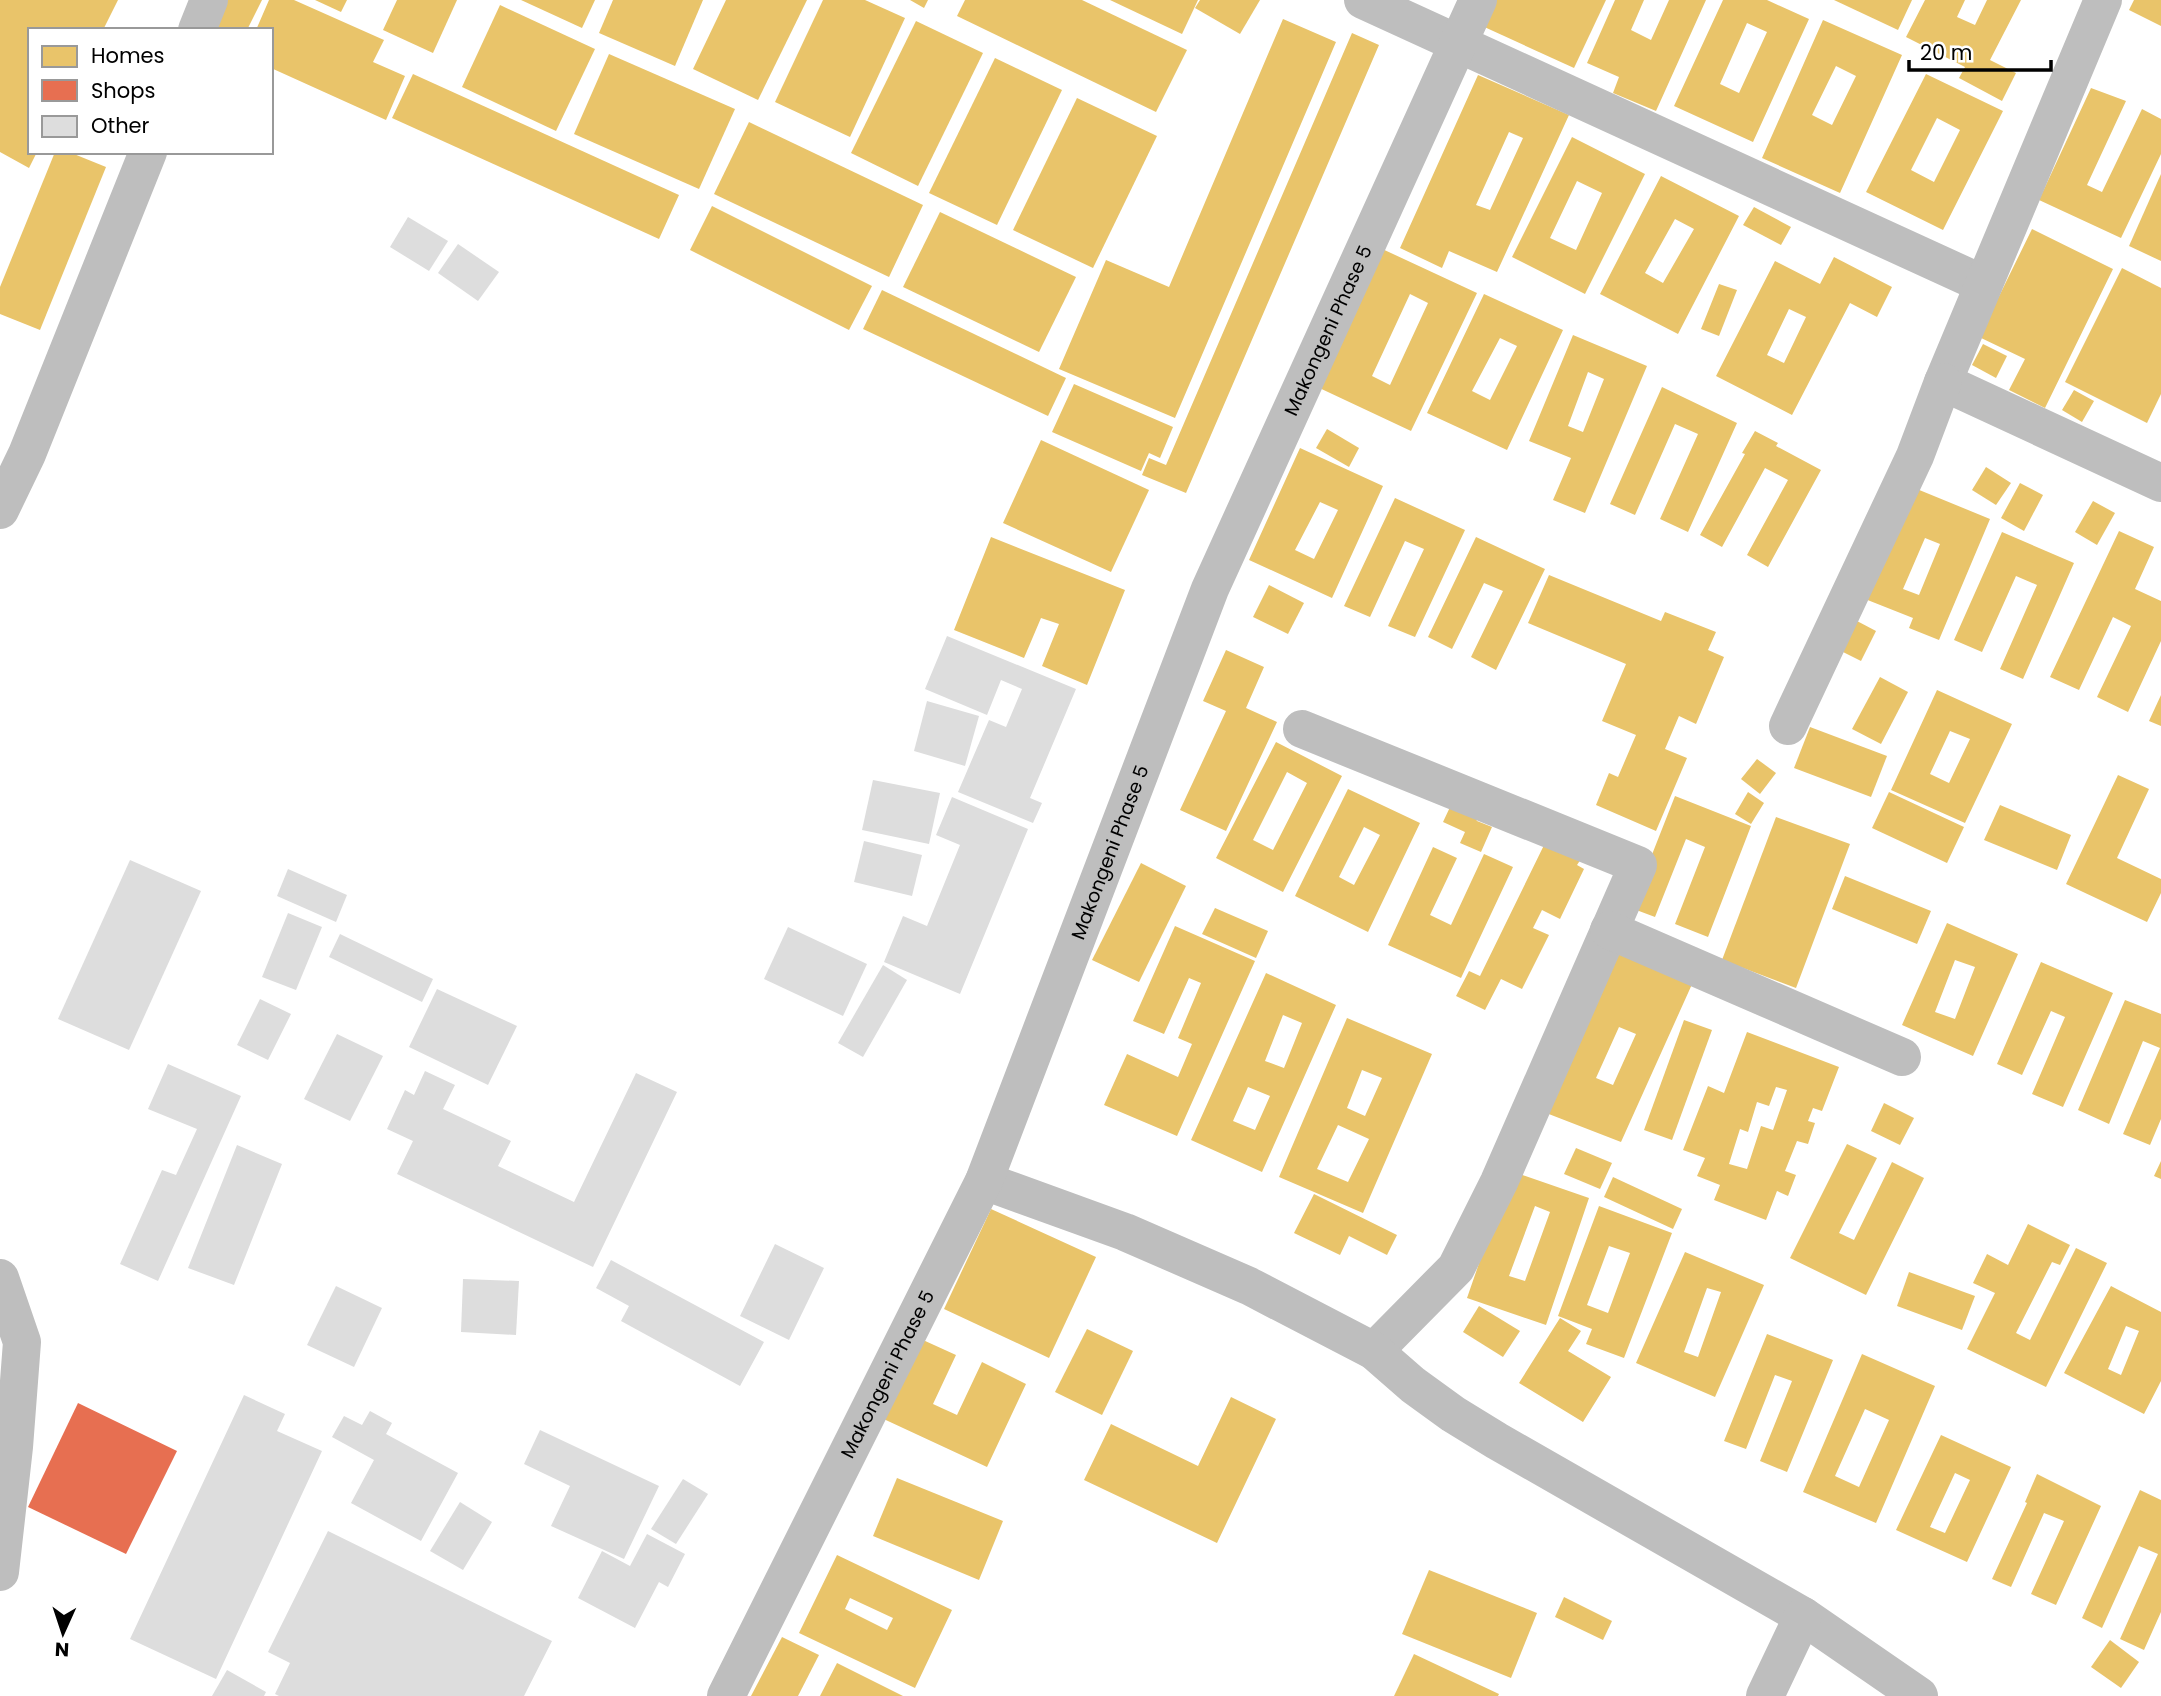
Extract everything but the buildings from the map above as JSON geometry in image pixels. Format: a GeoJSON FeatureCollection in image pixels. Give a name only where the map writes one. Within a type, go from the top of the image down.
{"type":"FeatureCollection","features":[{"type":"Feature","properties":{"kind":"street"},"geometry":{"type":"LineString","coordinates":[[198,28],[209,0]]}},
{"type":"Feature","properties":{"kind":"street"},"geometry":{"type":"LineString","coordinates":[[1363,0],[1983,284]]}},
{"type":"Feature","properties":{"kind":"street","name":"Makongeni Phase 5"},"geometry":{"type":"LineString","coordinates":[[726,1696],[984,1181],[1210,589],[1478,0]]}},
{"type":"Feature","properties":{"kind":"street"},"geometry":{"type":"LineString","coordinates":[[1788,726],[1915,456],[1983,284],[2103,0]]}},
{"type":"Feature","properties":{"kind":"street"},"geometry":{"type":"LineString","coordinates":[[0,510],[13,448],[147,154]]}},
{"type":"Feature","properties":{"kind":"street"},"geometry":{"type":"LineString","coordinates":[[1943,382],[2161,483]]}},
{"type":"Feature","properties":{"kind":"street"},"geometry":{"type":"LineString","coordinates":[[1302,729],[1637,865],[1499,1182],[1456,1268],[1374,1351]]}},
{"type":"Feature","properties":{"kind":"street"},"geometry":{"type":"LineString","coordinates":[[1609,930],[1902,1057]]}},
{"type":"Feature","properties":{"kind":"street"},"geometry":{"type":"LineString","coordinates":[[984,1181],[1138,1237],[1249,1286],[1374,1351],[1413,1385],[1475,1428],[1804,1616],[1919,1696]]}},
{"type":"Feature","properties":{"kind":"street"},"geometry":{"type":"LineString","coordinates":[[0,1278],[22,1342],[0,1572]]}},
{"type":"Feature","properties":{"kind":"street"},"geometry":{"type":"LineString","coordinates":[[1765,1696],[1804,1616]]}}]}
